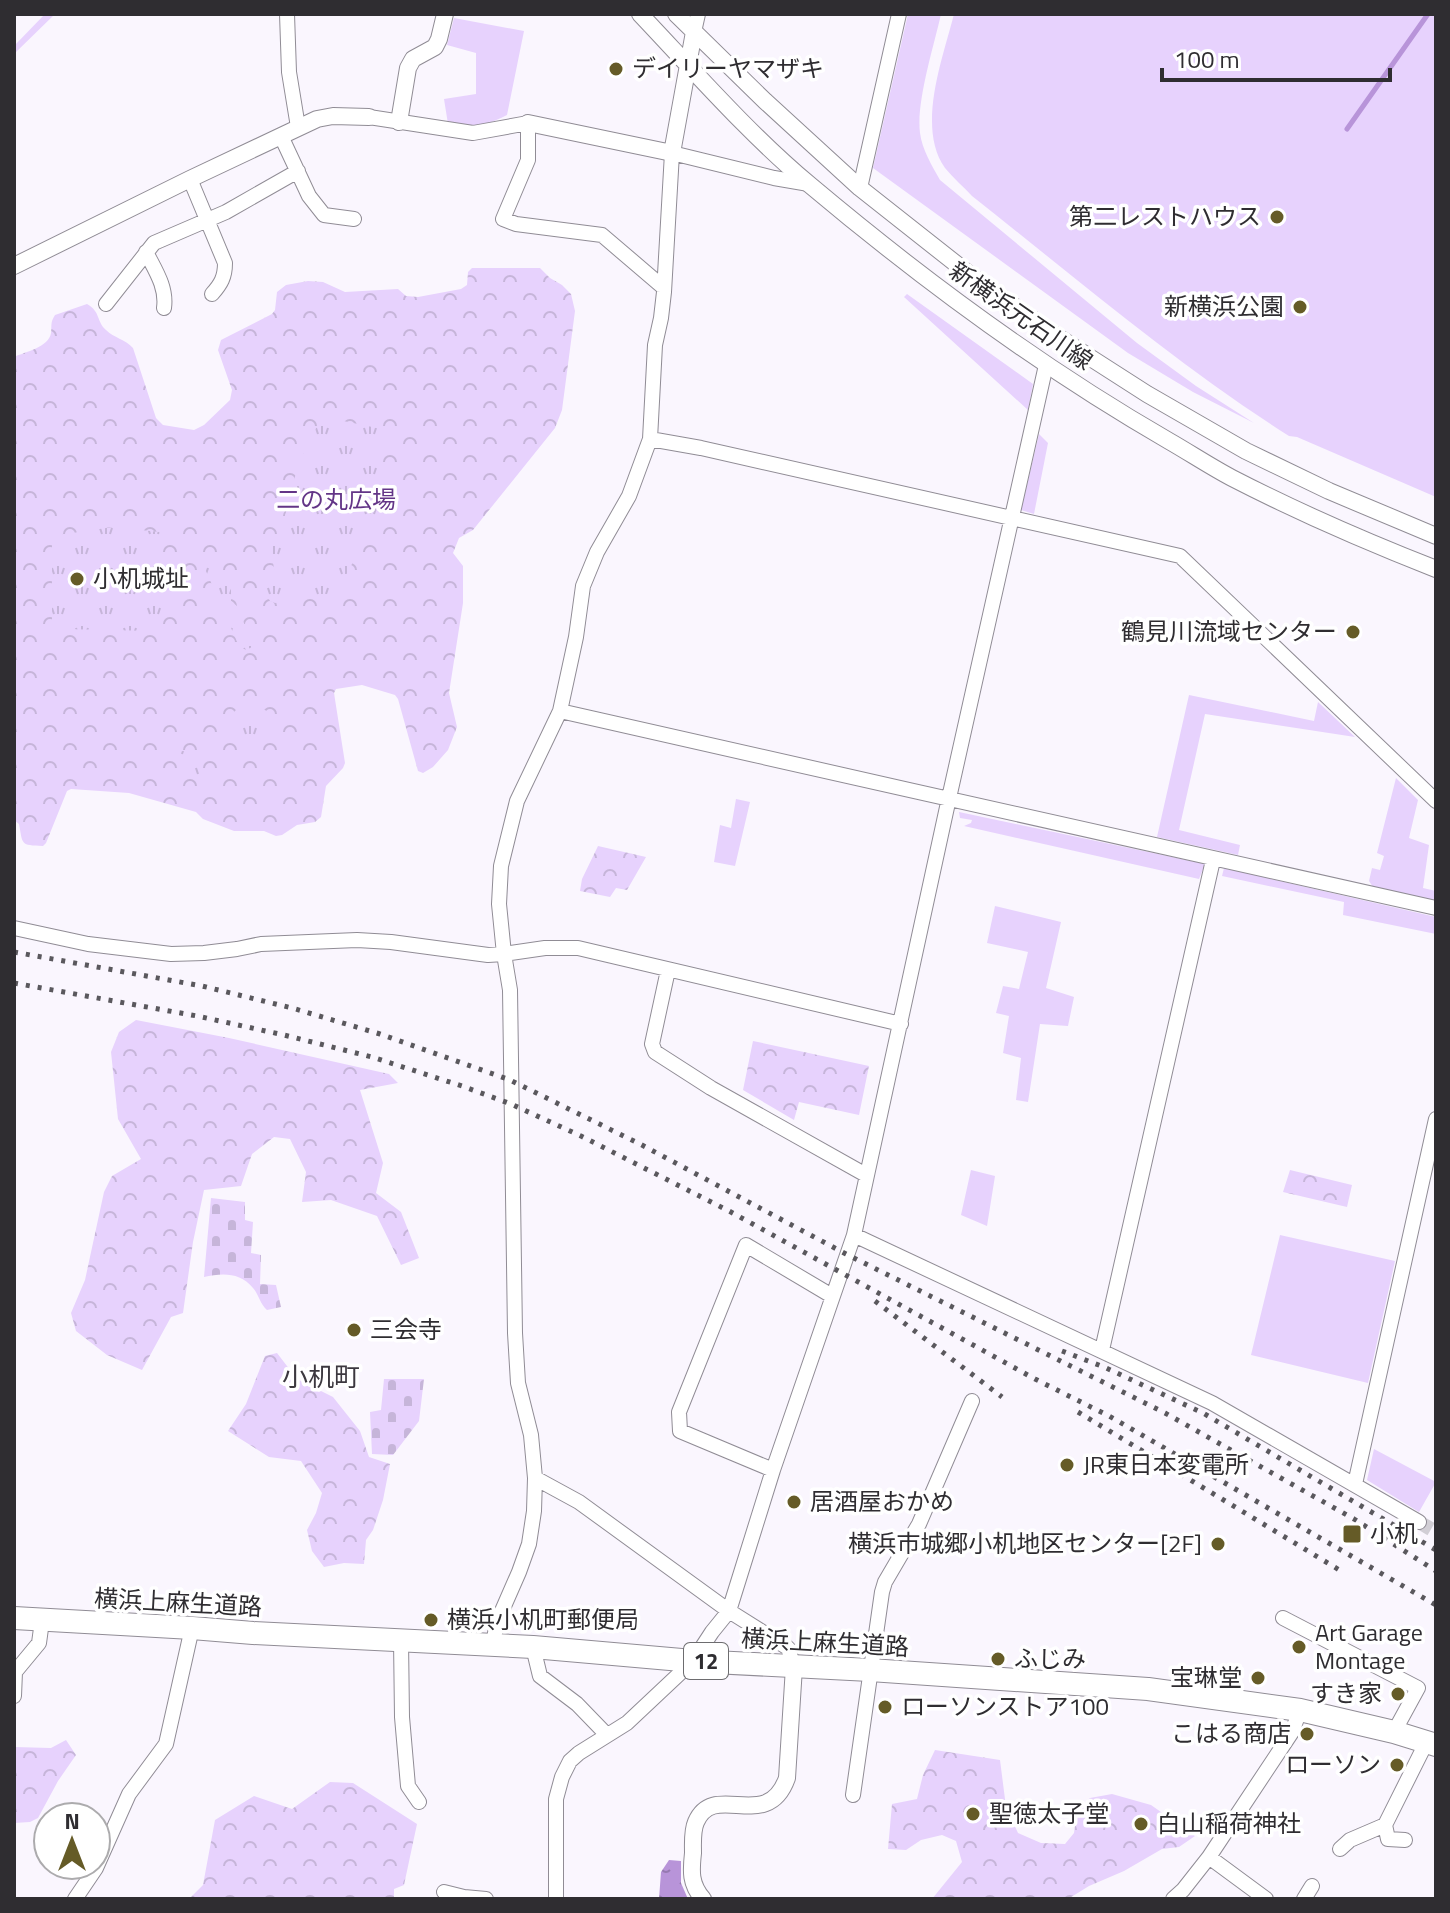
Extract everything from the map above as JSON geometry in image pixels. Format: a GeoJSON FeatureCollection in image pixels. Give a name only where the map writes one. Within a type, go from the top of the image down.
{"type":"FeatureCollection","features":[{"type":"Feature","properties":{"kind":"main road","name":"横浜上麻生道路"},"geometry":{"type":"LineString","coordinates":[[14,1618],[533,1647],[693,1661],[1148,1689],[1300,1710],[1432,1743]]}},
{"type":"Feature","properties":{"kind":"street"},"geometry":{"type":"LineString","coordinates":[[287,14],[289,72],[298,127]]}},
{"type":"Feature","properties":{"kind":"street"},"geometry":{"type":"LineString","coordinates":[[399,122],[408,68],[413,59],[435,47],[445,14]]}},
{"type":"Feature","properties":{"kind":"street","name":"新横浜元石川線"},"geometry":{"type":"LineString","coordinates":[[640,14],[687,65],[809,184],[960,305],[1046,365],[1135,422],[1231,477],[1322,521],[1436,569]]}},
{"type":"Feature","properties":{"kind":"street","name":"新横浜元石川線"},"geometry":{"type":"LineString","coordinates":[[676,14],[860,188],[974,278],[1055,335],[1147,394],[1246,451],[1329,491],[1436,536]]}},
{"type":"Feature","properties":{"kind":"street"},"geometry":{"type":"LineString","coordinates":[[492,1646],[498,1620],[529,1544],[535,1478],[531,1435],[518,1383],[510,990],[499,904],[501,866],[517,801],[560,711],[583,586],[597,552],[629,496],[650,439],[672,153],[698,14]]}},
{"type":"Feature","properties":{"kind":"street"},"geometry":{"type":"LineString","coordinates":[[860,188],[899,14]]}},
{"type":"Feature","properties":{"kind":"street"},"geometry":{"type":"LineString","coordinates":[[14,266],[298,127],[333,116],[369,117],[473,133],[528,123],[809,184]]}},
{"type":"Feature","properties":{"kind":"street"},"geometry":{"type":"LineString","coordinates":[[528,123],[528,160],[503,219],[516,224],[602,235],[664,288]]}},
{"type":"Feature","properties":{"kind":"street"},"geometry":{"type":"LineString","coordinates":[[281,136],[309,196],[324,215],[354,219]]}},
{"type":"Feature","properties":{"kind":"street"},"geometry":{"type":"LineString","coordinates":[[106,304],[154,243],[208,220],[298,171]]}},
{"type":"Feature","properties":{"kind":"street"},"geometry":{"type":"LineString","coordinates":[[190,179],[225,263],[225,274],[212,294]]}},
{"type":"Feature","properties":{"kind":"street"},"geometry":{"type":"LineString","coordinates":[[146,252],[165,291],[164,308]]}},
{"type":"Feature","properties":{"kind":"street"},"geometry":{"type":"LineString","coordinates":[[556,1899],[556,1799],[562,1777],[570,1761],[579,1753],[627,1723],[693,1661],[729,1611],[773,1470],[854,1235],[1046,365]]}},
{"type":"Feature","properties":{"kind":"street"},"geometry":{"type":"LineString","coordinates":[[650,439],[1180,556],[1436,801]]}},
{"type":"Feature","properties":{"kind":"street"},"geometry":{"type":"LineString","coordinates":[[560,711],[1436,908]]}},
{"type":"Feature","properties":{"kind":"street"},"geometry":{"type":"LineString","coordinates":[[1102,1350],[1213,860]]}},
{"type":"Feature","properties":{"kind":"street"},"geometry":{"type":"LineString","coordinates":[[14,928],[88,944],[171,954],[215,952],[261,944],[357,940],[488,955],[545,948],[578,948],[901,1024]]}},
{"type":"Feature","properties":{"kind":"street"},"geometry":{"type":"LineString","coordinates":[[668,970],[652,1044],[655,1052],[711,1088],[866,1175]]}},
{"type":"Feature","properties":{"kind":"street"},"geometry":{"type":"LineString","coordinates":[[1355,1484],[1436,1119]]}},
{"type":"Feature","properties":{"kind":"street"},"geometry":{"type":"LineString","coordinates":[[854,1235],[1212,1403],[1419,1522]]}},
{"type":"Feature","properties":{"kind":"street"},"geometry":{"type":"LineString","coordinates":[[773,1470],[680,1431],[679,1412],[746,1245],[832,1296]]}},
{"type":"Feature","properties":{"kind":"street"},"geometry":{"type":"LineString","coordinates":[[853,1795],[885,1582],[919,1524],[972,1401]]}},
{"type":"Feature","properties":{"kind":"street"},"geometry":{"type":"LineString","coordinates":[[535,1478],[579,1502],[729,1611],[788,1648],[794,1667],[787,1778],[781,1792],[768,1804],[721,1804],[712,1806],[699,1817],[695,1825],[691,1875],[694,1887],[703,1899]]}},
{"type":"Feature","properties":{"kind":"street"},"geometry":{"type":"LineString","coordinates":[[1283,1618],[1418,1688],[1394,1732]]}},
{"type":"Feature","properties":{"kind":"street"},"geometry":{"type":"LineString","coordinates":[[14,1696],[15,1672],[39,1643],[42,1621]]}},
{"type":"Feature","properties":{"kind":"street"},"geometry":{"type":"LineString","coordinates":[[75,1899],[96,1868],[129,1794],[166,1744],[192,1628]]}},
{"type":"Feature","properties":{"kind":"street"},"geometry":{"type":"LineString","coordinates":[[401,1640],[402,1717],[408,1786],[419,1802]]}},
{"type":"Feature","properties":{"kind":"street"},"geometry":{"type":"LineString","coordinates":[[533,1647],[540,1676],[577,1704],[607,1735]]}},
{"type":"Feature","properties":{"kind":"street"},"geometry":{"type":"LineString","coordinates":[[1173,1899],[1209,1857],[1292,1732],[1300,1710]]}},
{"type":"Feature","properties":{"kind":"street"},"geometry":{"type":"LineString","coordinates":[[1340,1849],[1350,1840],[1385,1825],[1432,1743]]}},
{"type":"Feature","properties":{"kind":"street"},"geometry":{"type":"LineString","coordinates":[[1385,1825],[1388,1839],[1405,1840]]}},
{"type":"Feature","properties":{"kind":"street"},"geometry":{"type":"LineString","coordinates":[[1209,1857],[1266,1899]]}},
{"type":"Feature","properties":{"kind":"street"},"geometry":{"type":"LineString","coordinates":[[444,1892],[486,1899]]}},
{"type":"Feature","properties":{"kind":"green space"},"geometry":{"type":"Polygon","coordinates":[[[45,14],[55,14],[14,54],[14,46],[45,14]]]}},
{"type":"Feature","properties":{"kind":"green space"},"geometry":{"type":"Polygon","coordinates":[[[908,14],[941,14],[919,120],[923,145],[940,180],[1137,343],[1254,423],[1193,392],[1128,353],[873,168],[908,14]]]}},
{"type":"Feature","properties":{"kind":"green space","name":"新横浜公園"},"geometry":{"type":"Polygon","coordinates":[[[954,14],[1436,14],[1436,497],[1289,436],[1247,409],[1088,289],[972,196],[945,168],[933,133],[934,92],[954,14]]]}},
{"type":"Feature","properties":{"kind":"green space"},"geometry":{"type":"Polygon","coordinates":[[[454,18],[524,31],[507,115],[492,122],[472,126],[448,124],[444,99],[476,94],[476,53],[447,45],[454,18]]]}},
{"type":"Feature","properties":{"kind":"green space"},"geometry":{"type":"Polygon","coordinates":[[[472,268],[540,268],[571,294],[575,311],[562,410],[555,428],[473,530],[459,538],[453,553],[463,566],[463,603],[449,693],[457,727],[448,750],[433,767],[423,773],[418,771],[395,695],[362,685],[336,689],[334,693],[345,763],[326,786],[321,817],[315,822],[297,825],[276,836],[264,831],[234,831],[203,819],[196,812],[129,793],[71,789],[67,791],[46,843],[43,846],[24,842],[19,824],[14,820],[14,357],[46,342],[55,315],[87,304],[106,330],[133,348],[156,418],[163,425],[194,430],[204,425],[230,400],[232,390],[218,350],[221,340],[272,314],[277,292],[286,285],[323,282],[345,292],[398,289],[406,296],[418,297],[461,289],[467,285],[468,272],[472,268]]]}},
{"type":"Feature","properties":{"kind":"green space"},"geometry":{"type":"Polygon","coordinates":[[[907,294],[1033,384],[1028,410],[904,297],[907,294]]]}},
{"type":"Feature","properties":{"kind":"green space","name":"二の丸広場"},"geometry":{"type":"Polygon","coordinates":[[[329,418],[377,428],[384,438],[379,514],[339,588],[333,593],[275,603],[270,601],[261,586],[275,574],[271,551],[285,516],[298,465],[319,422],[329,418]]]}},
{"type":"Feature","properties":{"kind":"green space"},"geometry":{"type":"Polygon","coordinates":[[[1039,434],[1048,443],[1034,514],[1021,510],[1039,434]]]}},
{"type":"Feature","properties":{"kind":"green space"},"geometry":{"type":"Polygon","coordinates":[[[113,527],[159,532],[163,536],[163,626],[154,631],[63,629],[52,624],[52,542],[59,535],[113,527]]]}},
{"type":"Feature","properties":{"kind":"green space"},"geometry":{"type":"Polygon","coordinates":[[[210,556],[231,590],[231,601],[237,606],[252,643],[252,647],[246,650],[239,646],[202,562],[210,556]]]}},
{"type":"Feature","properties":{"kind":"green space"},"geometry":{"type":"Polygon","coordinates":[[[1189,695],[1314,721],[1318,702],[1355,737],[1205,714],[1179,830],[1240,845],[1238,855],[1157,837],[1189,695]]]}},
{"type":"Feature","properties":{"kind":"green space"},"geometry":{"type":"Polygon","coordinates":[[[237,709],[268,712],[263,730],[253,737],[241,735],[235,725],[234,712],[237,709]]]}},
{"type":"Feature","properties":{"kind":"green space"},"geometry":{"type":"Polygon","coordinates":[[[181,751],[200,752],[199,779],[180,778],[181,751]]]}},
{"type":"Feature","properties":{"kind":"green space"},"geometry":{"type":"Polygon","coordinates":[[[1396,778],[1418,800],[1409,838],[1429,845],[1423,888],[1436,891],[1436,902],[1373,887],[1369,881],[1372,868],[1380,870],[1384,856],[1377,853],[1396,778]]]}},
{"type":"Feature","properties":{"kind":"green space"},"geometry":{"type":"Polygon","coordinates":[[[736,799],[750,802],[735,866],[714,862],[720,825],[731,828],[736,799]]]}},
{"type":"Feature","properties":{"kind":"green space"},"geometry":{"type":"Polygon","coordinates":[[[959,812],[1205,864],[1199,879],[964,826],[972,820],[960,818],[959,812]]]}},
{"type":"Feature","properties":{"kind":"green space"},"geometry":{"type":"Polygon","coordinates":[[[598,846],[646,857],[627,890],[616,888],[610,897],[580,891],[582,879],[598,846]]]}},
{"type":"Feature","properties":{"kind":"green space"},"geometry":{"type":"Polygon","coordinates":[[[1224,868],[1436,917],[1436,934],[1343,915],[1344,902],[1222,876],[1224,868]]]}},
{"type":"Feature","properties":{"kind":"green space"},"geometry":{"type":"Polygon","coordinates":[[[995,906],[1061,922],[1046,988],[1074,997],[1068,1026],[1040,1024],[1028,1102],[1016,1100],[1021,1058],[1003,1053],[1009,1016],[996,1013],[1003,986],[1019,989],[1028,952],[987,943],[995,906]]]}},
{"type":"Feature","properties":{"kind":"green space"},"geometry":{"type":"Polygon","coordinates":[[[136,1020],[389,1074],[398,1083],[360,1090],[383,1163],[376,1193],[401,1212],[419,1258],[401,1265],[377,1216],[331,1200],[302,1202],[306,1172],[290,1139],[274,1137],[252,1154],[241,1186],[204,1190],[183,1313],[171,1317],[142,1370],[107,1355],[76,1331],[71,1313],[85,1280],[104,1192],[112,1176],[141,1159],[118,1119],[111,1052],[119,1032],[136,1020]]]}},
{"type":"Feature","properties":{"kind":"green space"},"geometry":{"type":"Polygon","coordinates":[[[753,1041],[869,1066],[859,1115],[799,1102],[794,1120],[743,1090],[753,1041]]]}},
{"type":"Feature","properties":{"kind":"green space"},"geometry":{"type":"Polygon","coordinates":[[[971,1170],[995,1176],[987,1226],[961,1215],[971,1170]]]}},
{"type":"Feature","properties":{"kind":"green space"},"geometry":{"type":"Polygon","coordinates":[[[1290,1170],[1352,1185],[1347,1207],[1283,1192],[1290,1170]]]}},
{"type":"Feature","properties":{"kind":"green space"},"geometry":{"type":"Polygon","coordinates":[[[211,1198],[245,1202],[245,1220],[253,1222],[251,1253],[261,1255],[260,1284],[276,1285],[281,1307],[267,1310],[253,1288],[237,1276],[204,1277],[211,1198]]]}},
{"type":"Feature","properties":{"kind":"green space"},"geometry":{"type":"Polygon","coordinates":[[[1280,1235],[1395,1261],[1368,1383],[1251,1355],[1280,1235]]]}},
{"type":"Feature","properties":{"kind":"green space"},"geometry":{"type":"Polygon","coordinates":[[[277,1353],[297,1379],[333,1397],[360,1431],[369,1457],[390,1464],[383,1500],[373,1530],[366,1540],[364,1564],[344,1563],[324,1567],[312,1551],[307,1530],[322,1493],[301,1461],[269,1457],[228,1431],[246,1404],[265,1356],[277,1353]]]}},
{"type":"Feature","properties":{"kind":"green space"},"geometry":{"type":"Polygon","coordinates":[[[384,1379],[424,1379],[419,1421],[393,1455],[372,1454],[370,1412],[381,1410],[384,1379]]]}},
{"type":"Feature","properties":{"kind":"green space"},"geometry":{"type":"Polygon","coordinates":[[[1374,1449],[1436,1482],[1419,1512],[1367,1480],[1374,1449]]]}},
{"type":"Feature","properties":{"kind":"green space"},"geometry":{"type":"Polygon","coordinates":[[[66,1740],[76,1755],[47,1801],[32,1801],[32,1821],[14,1823],[14,1747],[51,1748],[66,1740]]]}},
{"type":"Feature","properties":{"kind":"green space"},"geometry":{"type":"Polygon","coordinates":[[[935,1750],[1000,1760],[1006,1807],[1018,1833],[1041,1843],[1065,1844],[1074,1833],[1077,1811],[1090,1798],[1112,1794],[1151,1805],[1195,1836],[1179,1847],[1162,1849],[1068,1899],[932,1899],[962,1862],[956,1841],[942,1835],[921,1840],[906,1850],[888,1849],[892,1804],[917,1799],[923,1775],[935,1750]]]}},
{"type":"Feature","properties":{"kind":"green space"},"geometry":{"type":"Polygon","coordinates":[[[330,1782],[353,1783],[417,1824],[404,1885],[394,1889],[394,1899],[189,1899],[203,1885],[215,1820],[254,1796],[292,1809],[330,1782]]]}},
{"type":"Feature","properties":{"kind":"water"},"geometry":{"type":"Polygon","coordinates":[[[669,1860],[681,1861],[681,1883],[688,1899],[659,1899],[661,1872],[669,1860]]]}},
{"type":"Feature","properties":{"kind":"waterway"},"geometry":{"type":"LineString","coordinates":[[1347,129],[1428,14]]}},
{"type":"Feature","properties":{"kind":"tunnel"},"geometry":{"type":"LineString","coordinates":[[1419,1522],[1436,1532]]}},
{"type":"Feature","properties":{"kind":"railway"},"geometry":{"type":"LineString","coordinates":[[14,952],[202,986],[292,1008],[380,1034],[510,1080],[640,1144],[846,1254],[1165,1413],[1354,1519],[1436,1571]]}},
{"type":"Feature","properties":{"kind":"railway"},"geometry":{"type":"LineString","coordinates":[[14,983],[284,1035],[372,1057],[511,1104],[729,1211],[1035,1379],[1109,1416],[1436,1605]]}},
{"type":"Feature","properties":{"kind":"railway"},"geometry":{"type":"LineString","coordinates":[[875,1301],[1002,1397]]}},
{"type":"Feature","properties":{"kind":"railway"},"geometry":{"type":"LineString","coordinates":[[1062,1351],[1203,1413],[1436,1550]]}},
{"type":"Feature","properties":{"kind":"railway"},"geometry":{"type":"LineString","coordinates":[[1078,1412],[1341,1571]]}},
{"type":"Feature","properties":{"kind":"place","name":"デイリーヤマザキ"},"geometry":{"type":"Point","coordinates":[616,69]}},
{"type":"Feature","properties":{"kind":"place","name":"第二レストハウス"},"geometry":{"type":"Point","coordinates":[1277,217]}},
{"type":"Feature","properties":{"kind":"place","name":"新横浜公園"},"geometry":{"type":"Point","coordinates":[1300,307]}},
{"type":"Feature","properties":{"kind":"place","name":"小机城址"},"geometry":{"type":"Point","coordinates":[77,579]}},
{"type":"Feature","properties":{"kind":"place","name":"鶴見川流域センター"},"geometry":{"type":"Point","coordinates":[1353,632]}},
{"type":"Feature","properties":{"kind":"place","name":"三会寺"},"geometry":{"type":"Point","coordinates":[354,1330]}},
{"type":"Feature","properties":{"kind":"place","name":"JR東日本変電所"},"geometry":{"type":"Point","coordinates":[1067,1465]}},
{"type":"Feature","properties":{"kind":"place","name":"居酒屋おかめ"},"geometry":{"type":"Point","coordinates":[794,1502]}},
{"type":"Feature","properties":{"kind":"place","name":"小机"},"geometry":{"type":"Point","coordinates":[1352,1534]}},
{"type":"Feature","properties":{"kind":"place","name":"横浜市城郷小机地区センター[2F]"},"geometry":{"type":"Point","coordinates":[1218,1544]}},
{"type":"Feature","properties":{"kind":"place","name":"横浜小机町郵便局"},"geometry":{"type":"Point","coordinates":[431,1620]}},
{"type":"Feature","properties":{"kind":"place","name":"Art Garage Montage"},"geometry":{"type":"Point","coordinates":[1299,1647]}},
{"type":"Feature","properties":{"kind":"place","name":"ふじみ"},"geometry":{"type":"Point","coordinates":[998,1659]}},
{"type":"Feature","properties":{"kind":"place","name":"宝琳堂"},"geometry":{"type":"Point","coordinates":[1258,1678]}},
{"type":"Feature","properties":{"kind":"place","name":"すき家"},"geometry":{"type":"Point","coordinates":[1398,1694]}},
{"type":"Feature","properties":{"kind":"place","name":"ローソンストア100"},"geometry":{"type":"Point","coordinates":[885,1707]}},
{"type":"Feature","properties":{"kind":"place","name":"こはる商店"},"geometry":{"type":"Point","coordinates":[1307,1734]}},
{"type":"Feature","properties":{"kind":"place","name":"ローソン"},"geometry":{"type":"Point","coordinates":[1397,1765]}},
{"type":"Feature","properties":{"kind":"place","name":"聖徳太子堂"},"geometry":{"type":"Point","coordinates":[973,1814]}},
{"type":"Feature","properties":{"kind":"place","name":"白山稲荷神社"},"geometry":{"type":"Point","coordinates":[1141,1824]}},
{"type":"Feature","properties":{"kind":"district","name":"小机町"},"geometry":{"type":"Point","coordinates":[321,1377]}}]}
